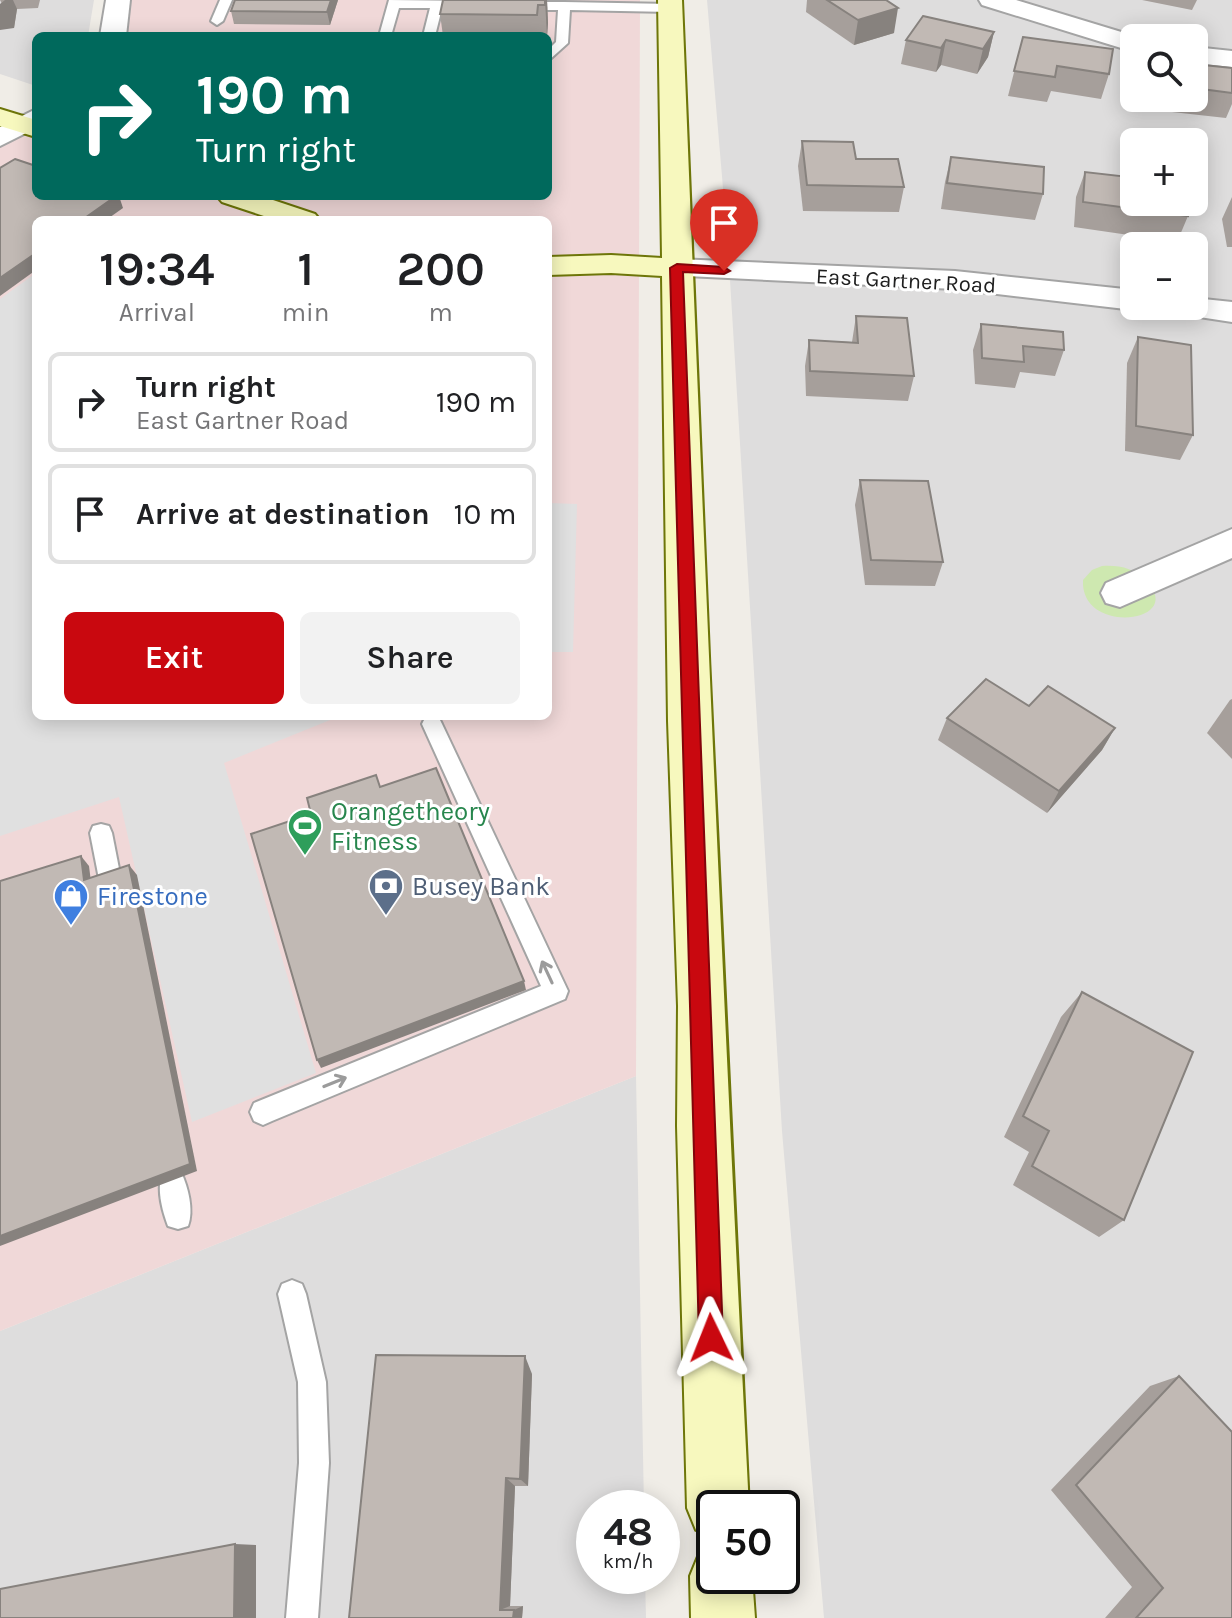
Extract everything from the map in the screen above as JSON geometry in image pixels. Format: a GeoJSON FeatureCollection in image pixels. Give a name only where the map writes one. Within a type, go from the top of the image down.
{"type":"FeatureCollection","features":[{"type":"Feature","properties":{"kind":"main road"},"geometry":{"type":"LineString","coordinates":[[670,4],[689,721],[702,1006],[703,1126],[717,1490]]}},
{"type":"Feature","properties":{"kind":"main road"},"geometry":{"type":"LineString","coordinates":[[244,200],[293,216]]}},
{"type":"Feature","properties":{"kind":"main road"},"geometry":{"type":"LineString","coordinates":[[552,266],[677,268]]}},
{"type":"Feature","properties":{"kind":"main road"},"geometry":{"type":"LineString","coordinates":[[722,1594],[723,1618]]}},
{"type":"Feature","properties":{"kind":"street"},"geometry":{"type":"LineString","coordinates":[[114,32],[118,0]]}},
{"type":"Feature","properties":{"kind":"street"},"geometry":{"type":"LineString","coordinates":[[991,0],[1120,40]]}},
{"type":"Feature","properties":{"kind":"street"},"geometry":{"type":"LineString","coordinates":[[1208,56],[1232,59]]}},
{"type":"Feature","properties":{"kind":"street","name":"East Gartner Road"},"geometry":{"type":"LineString","coordinates":[[677,268],[955,280],[1120,298]]}},
{"type":"Feature","properties":{"kind":"street"},"geometry":{"type":"LineString","coordinates":[[1208,309],[1232,312]]}},
{"type":"Feature","properties":{"kind":"street"},"geometry":{"type":"LineString","coordinates":[[1120,593],[1232,542]]}},
{"type":"Feature","properties":{"kind":"lane"},"geometry":{"type":"LineString","coordinates":[[217,21],[226,0]]}},
{"type":"Feature","properties":{"kind":"lane"},"geometry":{"type":"LineString","coordinates":[[386,32],[394,2],[492,6],[670,4]]}},
{"type":"Feature","properties":{"kind":"lane"},"geometry":{"type":"LineString","coordinates":[[430,32],[437,5]]}},
{"type":"Feature","properties":{"kind":"lane"},"geometry":{"type":"LineString","coordinates":[[552,53],[562,43],[564,6]]}},
{"type":"Feature","properties":{"kind":"lane"},"geometry":{"type":"LineString","coordinates":[[263,1112],[556,991],[432,724]]}},
{"type":"Feature","properties":{"kind":"lane"},"geometry":{"type":"LineString","coordinates":[[101,833],[111,884]]}},
{"type":"Feature","properties":{"kind":"lane"},"geometry":{"type":"LineString","coordinates":[[172,1181],[178,1216]]}},
{"type":"Feature","properties":{"kind":"lane"},"geometry":{"type":"LineString","coordinates":[[292,1294],[312,1382],[314,1463],[302,1618]]}},
{"type":"Feature","properties":{"kind":"shaded area"},"geometry":{"type":"Polygon","coordinates":[[[0,0],[94,0],[89,32],[32,32],[32,85],[0,74],[0,0]]]}},
{"type":"Feature","properties":{"kind":"shaded area"},"geometry":{"type":"Polygon","coordinates":[[[123,0],[640,0],[636,1076],[0,1331],[0,146],[32,126],[32,200],[552,200],[552,32],[121,32],[123,0]]]}},
{"type":"Feature","properties":{"kind":"shaded area"},"geometry":{"type":"Polygon","coordinates":[[[707,0],[1232,0],[1232,1618],[824,1618],[782,1131],[728,247],[707,0]]]}},
{"type":"Feature","properties":{"kind":"shaded area"},"geometry":{"type":"Polygon","coordinates":[[[32,276],[32,720],[330,720],[224,763],[316,1073],[192,1122],[119,797],[0,836],[0,299],[32,276]]]}},
{"type":"Feature","properties":{"kind":"shaded area"},"geometry":{"type":"Polygon","coordinates":[[[552,503],[577,504],[573,652],[552,652],[552,503]]]}},
{"type":"Feature","properties":{"kind":"shaded area"},"geometry":{"type":"Polygon","coordinates":[[[636,1076],[644,1490],[576,1490],[576,1594],[645,1594],[646,1618],[0,1618],[0,1331],[636,1076]]]}},
{"type":"Feature","properties":{"kind":"green space"},"geometry":{"type":"Polygon","coordinates":[[[1102,566],[1126,568],[1142,577],[1155,596],[1153,607],[1143,614],[1128,617],[1112,616],[1097,610],[1086,598],[1083,580],[1092,570],[1102,566]]]}},
{"type":"Feature","properties":{"kind":"building"},"geometry":{"type":"Polygon","coordinates":[[[235,0],[331,0],[327,12],[231,11],[235,0]]]}},
{"type":"Feature","properties":{"kind":"building"},"geometry":{"type":"Polygon","coordinates":[[[443,0],[545,0],[545,5],[538,5],[537,15],[440,14],[443,0]]]}},
{"type":"Feature","properties":{"kind":"building"},"geometry":{"type":"Polygon","coordinates":[[[827,0],[886,0],[898,8],[858,20],[827,0]]]}},
{"type":"Feature","properties":{"kind":"building"},"geometry":{"type":"Polygon","coordinates":[[[923,16],[994,32],[983,49],[946,40],[941,48],[906,40],[923,16]]]}},
{"type":"Feature","properties":{"kind":"building"},"geometry":{"type":"Polygon","coordinates":[[[1023,37],[1113,49],[1109,74],[1057,66],[1055,77],[1014,71],[1023,37]]]}},
{"type":"Feature","properties":{"kind":"building"},"geometry":{"type":"Polygon","coordinates":[[[1208,65],[1232,68],[1232,93],[1208,90],[1208,65]]]}},
{"type":"Feature","properties":{"kind":"building"},"geometry":{"type":"Polygon","coordinates":[[[802,141],[853,142],[856,159],[898,159],[904,187],[807,185],[802,141]]]}},
{"type":"Feature","properties":{"kind":"building"},"geometry":{"type":"Polygon","coordinates":[[[951,157],[1044,167],[1043,194],[947,183],[951,157]]]}},
{"type":"Feature","properties":{"kind":"building"},"geometry":{"type":"Polygon","coordinates":[[[15,159],[32,165],[32,200],[110,200],[88,216],[32,216],[32,256],[0,278],[0,168],[15,159]]]}},
{"type":"Feature","properties":{"kind":"building"},"geometry":{"type":"Polygon","coordinates":[[[1085,172],[1120,176],[1120,207],[1083,202],[1085,172]]]}},
{"type":"Feature","properties":{"kind":"building"},"geometry":{"type":"Polygon","coordinates":[[[856,316],[907,318],[914,376],[810,371],[809,340],[858,343],[856,316]]]}},
{"type":"Feature","properties":{"kind":"building"},"geometry":{"type":"Polygon","coordinates":[[[981,324],[1063,332],[1064,350],[1023,346],[1024,362],[982,358],[981,324]]]}},
{"type":"Feature","properties":{"kind":"building"},"geometry":{"type":"Polygon","coordinates":[[[1138,337],[1191,345],[1193,435],[1136,426],[1138,337]]]}},
{"type":"Feature","properties":{"kind":"building"},"geometry":{"type":"Polygon","coordinates":[[[860,480],[928,481],[943,562],[871,560],[860,480]]]}},
{"type":"Feature","properties":{"kind":"building"},"geometry":{"type":"Polygon","coordinates":[[[986,679],[1029,706],[1048,686],[1115,728],[1059,791],[947,718],[986,679]]]}},
{"type":"Feature","properties":{"kind":"building","name":"Busey Bank"},"geometry":{"type":"Polygon","coordinates":[[[436,768],[524,981],[317,1060],[251,834],[311,814],[307,798],[376,775],[380,787],[436,768]]]}},
{"type":"Feature","properties":{"kind":"building"},"geometry":{"type":"Polygon","coordinates":[[[81,856],[84,880],[129,865],[190,1164],[0,1236],[0,881],[81,856]]]}},
{"type":"Feature","properties":{"kind":"building"},"geometry":{"type":"Polygon","coordinates":[[[1082,992],[1193,1052],[1124,1220],[1032,1166],[1049,1131],[1023,1116],[1082,992]]]}},
{"type":"Feature","properties":{"kind":"building"},"geometry":{"type":"Polygon","coordinates":[[[376,1355],[525,1356],[520,1479],[506,1478],[500,1610],[514,1610],[513,1618],[349,1618],[376,1355]]]}},
{"type":"Feature","properties":{"kind":"building"},"geometry":{"type":"Polygon","coordinates":[[[1179,1376],[1232,1432],[1232,1618],[1136,1618],[1163,1588],[1076,1485],[1179,1376]]]}},
{"type":"Feature","properties":{"kind":"building"},"geometry":{"type":"Polygon","coordinates":[[[235,1544],[234,1618],[0,1618],[0,1589],[235,1544]]]}},
{"type":"Feature","properties":{"kind":"place","name":"Orangetheory Fitness"},"geometry":{"type":"Point","coordinates":[305,857]}},
{"type":"Feature","properties":{"kind":"place","name":"Busey Bank"},"geometry":{"type":"Point","coordinates":[386,917]}},
{"type":"Feature","properties":{"kind":"place","name":"Firestone"},"geometry":{"type":"Point","coordinates":[71,927]}},
{"type":"Feature","properties":{"kind":"route"},"geometry":{"type":"LineString","coordinates":[[711,1338],[677,268],[724,271]]}}]}
